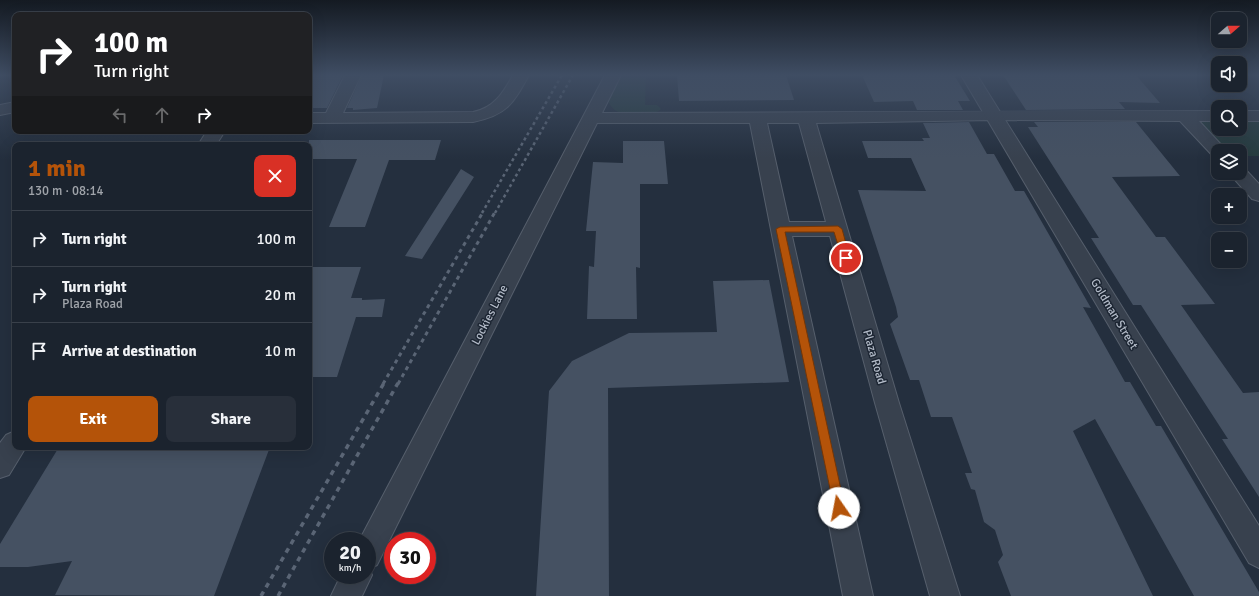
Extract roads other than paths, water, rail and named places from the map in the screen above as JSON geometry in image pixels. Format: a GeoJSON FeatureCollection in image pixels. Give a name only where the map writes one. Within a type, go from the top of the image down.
{"type":"FeatureCollection","features":[{"type":"Feature","properties":{"kind":"street"},"geometry":{"type":"LineString","coordinates":[[332,118],[339,103]]}},
{"type":"Feature","properties":{"kind":"street"},"geometry":{"type":"LineString","coordinates":[[312,118],[473,117],[485,116],[502,103]]}},
{"type":"Feature","properties":{"kind":"street","name":"Lockies Lane"},"geometry":{"type":"LineString","coordinates":[[376,537],[599,103]]}},
{"type":"Feature","properties":{"kind":"street","name":"Goldman Street"},"geometry":{"type":"LineString","coordinates":[[986,103],[1259,553]]}},
{"type":"Feature","properties":{"kind":"street"},"geometry":{"type":"LineString","coordinates":[[0,110],[12,108]]}},
{"type":"Feature","properties":{"kind":"street"},"geometry":{"type":"LineString","coordinates":[[591,118],[878,118],[993,115],[1211,116]]}},
{"type":"Feature","properties":{"kind":"street"},"geometry":{"type":"LineString","coordinates":[[1186,116],[1212,144]]}},
{"type":"Feature","properties":{"kind":"street"},"geometry":{"type":"LineString","coordinates":[[1247,116],[1259,116]]}},
{"type":"Feature","properties":{"kind":"street","name":"Plaza Road"},"geometry":{"type":"LineString","coordinates":[[806,117],[945,596]]}},
{"type":"Feature","properties":{"kind":"street"},"geometry":{"type":"LineString","coordinates":[[757,118],[858,596]]}},
{"type":"Feature","properties":{"kind":"street"},"geometry":{"type":"LineString","coordinates":[[1244,180],[1259,196]]}},
{"type":"Feature","properties":{"kind":"street"},"geometry":{"type":"LineString","coordinates":[[780,229],[838,229]]}},
{"type":"Feature","properties":{"kind":"street"},"geometry":{"type":"LineString","coordinates":[[0,466],[12,447]]}},
{"type":"Feature","properties":{"kind":"street"},"geometry":{"type":"LineString","coordinates":[[346,596],[352,584]]}},
{"type":"Feature","properties":{"kind":"railway"},"geometry":{"type":"LineString","coordinates":[[482,213],[546,103]]}},
{"type":"Feature","properties":{"kind":"railway"},"geometry":{"type":"LineString","coordinates":[[495,213],[557,103]]}},
{"type":"Feature","properties":{"kind":"railway"},"geometry":{"type":"LineString","coordinates":[[383,384],[483,212]]}},
{"type":"Feature","properties":{"kind":"railway"},"geometry":{"type":"LineString","coordinates":[[398,384],[495,212]]}},
{"type":"Feature","properties":{"kind":"railway"},"geometry":{"type":"LineString","coordinates":[[261,596],[384,383]]}},
{"type":"Feature","properties":{"kind":"railway"},"geometry":{"type":"LineString","coordinates":[[278,596],[398,383]]}}]}
